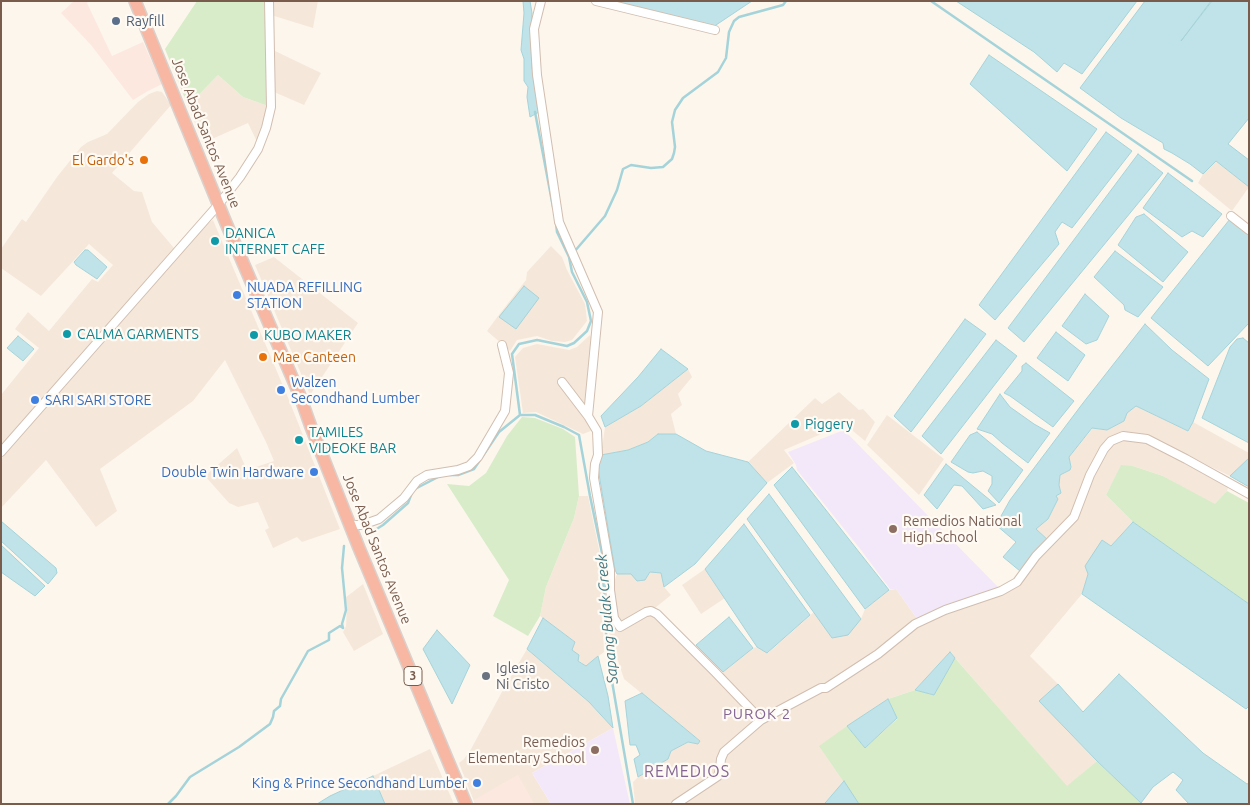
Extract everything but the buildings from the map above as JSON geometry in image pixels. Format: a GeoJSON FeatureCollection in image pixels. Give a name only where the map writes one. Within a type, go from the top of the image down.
{"type":"FeatureCollection","features":[{"type":"Feature","properties":{"kind":"highway","name":"Jose Abad Santos Avenue"},"geometry":{"type":"LineString","coordinates":[[135,1],[300,396],[466,804]]}},
{"type":"Feature","properties":{"kind":"street"},"geometry":{"type":"LineString","coordinates":[[1,452],[219,204],[240,177],[258,149],[266,128],[271,106],[269,1]]}},
{"type":"Feature","properties":{"kind":"street"},"geometry":{"type":"LineString","coordinates":[[541,1],[534,29],[537,75],[559,222],[598,312],[588,416]]}},
{"type":"Feature","properties":{"kind":"street"},"geometry":{"type":"LineString","coordinates":[[596,1],[715,30]]}},
{"type":"Feature","properties":{"kind":"street"},"geometry":{"type":"LineString","coordinates":[[1231,216],[1249,230]]}},
{"type":"Feature","properties":{"kind":"street"},"geometry":{"type":"LineString","coordinates":[[351,525],[362,525],[379,519],[404,498],[417,481],[427,475],[458,470],[469,466],[478,457],[505,411],[509,373],[502,345]]}},
{"type":"Feature","properties":{"kind":"street"},"geometry":{"type":"LineString","coordinates":[[562,382],[597,430],[598,455],[594,478],[610,570],[610,590],[614,618],[620,627],[646,612],[651,611],[657,614],[761,720]]}},
{"type":"Feature","properties":{"kind":"street"},"geometry":{"type":"LineString","coordinates":[[676,804],[718,776],[721,759],[727,748],[761,720],[821,688],[826,688],[878,654],[915,624],[944,610],[1000,591],[1017,582],[1036,556],[1074,516],[1090,475],[1104,449],[1111,441],[1123,436],[1147,439],[1249,494]]}},
{"type":"Feature","properties":{"kind":"shaded area"},"geometry":{"type":"Polygon","coordinates":[[[74,1],[89,1],[87,3],[112,56],[143,42],[162,84],[133,100],[91,45],[61,13],[74,1]]]}},
{"type":"Feature","properties":{"kind":"shaded area"},"geometry":{"type":"Polygon","coordinates":[[[271,1],[318,1],[313,28],[271,15],[271,1]]]}},
{"type":"Feature","properties":{"kind":"shaded area"},"geometry":{"type":"Polygon","coordinates":[[[273,50],[321,73],[304,105],[274,92],[273,50]]]}},
{"type":"Feature","properties":{"kind":"shaded area"},"geometry":{"type":"Polygon","coordinates":[[[218,75],[243,97],[268,106],[259,146],[248,123],[203,143],[188,106],[218,75]]]}},
{"type":"Feature","properties":{"kind":"shaded area"},"geometry":{"type":"Polygon","coordinates":[[[157,91],[162,92],[171,105],[112,173],[134,191],[142,192],[152,222],[174,248],[1,447],[1,395],[39,348],[15,329],[28,312],[49,331],[92,279],[98,282],[113,265],[89,244],[41,296],[1,268],[1,249],[22,219],[26,222],[57,177],[81,147],[107,134],[138,102],[157,91]]]}},
{"type":"Feature","properties":{"kind":"shaded area"},"geometry":{"type":"Polygon","coordinates":[[[1216,161],[1249,187],[1232,211],[1198,183],[1203,174],[1216,161]]]}},
{"type":"Feature","properties":{"kind":"shaded area"},"geometry":{"type":"Polygon","coordinates":[[[213,220],[289,400],[340,529],[302,542],[297,537],[273,548],[265,530],[269,528],[258,502],[238,507],[229,503],[205,476],[237,448],[247,470],[274,461],[225,360],[193,401],[100,469],[117,511],[96,527],[46,460],[1,508],[1,459],[204,226],[213,220]]]}},
{"type":"Feature","properties":{"kind":"shaded area"},"geometry":{"type":"Polygon","coordinates":[[[551,246],[562,257],[585,304],[587,321],[572,340],[565,342],[552,341],[537,336],[517,340],[510,351],[487,331],[526,280],[527,272],[551,246]]]}},
{"type":"Feature","properties":{"kind":"shaded area"},"geometry":{"type":"Polygon","coordinates":[[[274,257],[358,323],[310,395],[255,265],[274,257]]]}},
{"type":"Feature","properties":{"kind":"shaded area"},"geometry":{"type":"Polygon","coordinates":[[[590,335],[592,339],[587,418],[593,430],[583,434],[536,412],[523,413],[515,357],[523,348],[537,344],[569,350],[577,347],[590,335]]]}},
{"type":"Feature","properties":{"kind":"shaded area"},"geometry":{"type":"Polygon","coordinates":[[[688,369],[692,377],[678,394],[682,405],[671,414],[676,434],[658,434],[648,442],[628,450],[601,455],[605,427],[641,406],[688,369]]]}},
{"type":"Feature","properties":{"kind":"shaded area"},"geometry":{"type":"Polygon","coordinates":[[[839,392],[859,410],[863,409],[875,422],[865,441],[843,421],[833,429],[784,450],[794,463],[767,483],[748,462],[815,398],[822,404],[839,392]]]}},
{"type":"Feature","properties":{"kind":"shaded area"},"geometry":{"type":"Polygon","coordinates":[[[1136,406],[1188,431],[1193,422],[1249,453],[1249,458],[1230,476],[1147,436],[1110,438],[1074,516],[1049,541],[1036,529],[1048,519],[1058,499],[1056,497],[1061,492],[1059,485],[1060,475],[1070,470],[1071,467],[1069,457],[1093,428],[1107,430],[1124,421],[1127,413],[1136,406]]]}},
{"type":"Feature","properties":{"kind":"shaded area"},"geometry":{"type":"Polygon","coordinates":[[[887,415],[944,459],[919,495],[867,445],[887,415]]]}},
{"type":"Feature","properties":{"kind":"shaded area","name":"Remedios National High School"},"geometry":{"type":"Polygon","coordinates":[[[844,430],[1000,589],[918,620],[896,589],[890,589],[797,470],[788,452],[844,430]]]}},
{"type":"Feature","properties":{"kind":"shaded area"},"geometry":{"type":"Polygon","coordinates":[[[1124,438],[1146,441],[1229,485],[1227,491],[1215,505],[1163,476],[1133,466],[1121,466],[1106,495],[1133,522],[1111,546],[1102,540],[1082,594],[1030,656],[1058,684],[1040,701],[1097,761],[1067,787],[950,652],[915,690],[888,699],[820,746],[844,781],[824,804],[681,804],[719,777],[724,755],[761,722],[822,689],[916,625],[1001,593],[1076,518],[1091,476],[1112,443],[1124,438]]]}},
{"type":"Feature","properties":{"kind":"shaded area"},"geometry":{"type":"Polygon","coordinates":[[[579,496],[588,496],[600,554],[604,652],[586,666],[578,660],[572,650],[575,642],[540,616],[546,587],[574,518],[579,496]]]}},
{"type":"Feature","properties":{"kind":"shaded area"},"geometry":{"type":"Polygon","coordinates":[[[705,569],[725,598],[701,614],[682,585],[705,569]]]}},
{"type":"Feature","properties":{"kind":"shaded area"},"geometry":{"type":"Polygon","coordinates":[[[651,572],[661,573],[664,587],[671,595],[655,608],[620,626],[615,618],[611,590],[617,574],[632,574],[645,580],[651,572]]]}},
{"type":"Feature","properties":{"kind":"shaded area"},"geometry":{"type":"Polygon","coordinates":[[[363,584],[383,634],[354,651],[343,632],[346,626],[347,605],[345,598],[363,584]]]}},
{"type":"Feature","properties":{"kind":"shaded area"},"geometry":{"type":"Polygon","coordinates":[[[896,589],[918,620],[876,652],[851,668],[761,717],[720,675],[753,648],[757,647],[768,653],[814,612],[832,638],[861,619],[865,609],[889,590],[896,589]]]}},
{"type":"Feature","properties":{"kind":"shaded area"},"geometry":{"type":"Polygon","coordinates":[[[611,602],[620,629],[642,616],[654,614],[755,720],[722,751],[714,774],[675,804],[635,804],[633,782],[668,759],[671,751],[688,742],[698,744],[700,741],[624,679],[605,621],[603,604],[611,602]]]}},
{"type":"Feature","properties":{"kind":"shaded area"},"geometry":{"type":"Polygon","coordinates":[[[527,649],[589,702],[613,728],[532,773],[551,804],[475,804],[459,763],[471,749],[527,649]]]}},
{"type":"Feature","properties":{"kind":"shaded area","name":"Remedios Elementary School"},"geometry":{"type":"Polygon","coordinates":[[[613,728],[630,804],[551,804],[532,773],[613,728]]]}},
{"type":"Feature","properties":{"kind":"shaded area"},"geometry":{"type":"Polygon","coordinates":[[[430,749],[454,804],[385,804],[373,776],[430,749]]]}},
{"type":"Feature","properties":{"kind":"shaded area"},"geometry":{"type":"Polygon","coordinates":[[[518,775],[534,804],[476,804],[474,800],[518,775]]]}},
{"type":"Feature","properties":{"kind":"green space"},"geometry":{"type":"Polygon","coordinates":[[[197,1],[266,1],[268,106],[243,97],[218,75],[188,106],[165,49],[197,1]]]}},
{"type":"Feature","properties":{"kind":"green space"},"geometry":{"type":"Polygon","coordinates":[[[522,417],[535,418],[563,429],[575,437],[579,496],[574,518],[546,587],[540,616],[528,636],[493,616],[509,580],[447,484],[469,486],[486,473],[507,436],[522,417]]]}},
{"type":"Feature","properties":{"kind":"green space"},"geometry":{"type":"Polygon","coordinates":[[[1121,465],[1133,466],[1163,476],[1215,504],[1227,491],[1249,503],[1249,604],[1133,522],[1106,495],[1121,465]]]}},
{"type":"Feature","properties":{"kind":"green space"},"geometry":{"type":"Polygon","coordinates":[[[955,658],[1067,786],[1097,761],[1141,803],[859,804],[819,746],[847,726],[865,748],[897,719],[888,699],[915,690],[934,695],[955,658]]]}},
{"type":"Feature","properties":{"kind":"water"},"geometry":{"type":"Polygon","coordinates":[[[523,1],[530,1],[532,13],[532,67],[539,112],[530,117],[527,97],[528,87],[524,81],[524,59],[521,50],[523,1]]]}},
{"type":"Feature","properties":{"kind":"water"},"geometry":{"type":"Polygon","coordinates":[[[609,1],[752,1],[713,27],[609,1]]]}},
{"type":"Feature","properties":{"kind":"water"},"geometry":{"type":"Polygon","coordinates":[[[956,1],[1137,1],[1082,74],[1064,63],[1057,72],[1034,52],[956,1]]]}},
{"type":"Feature","properties":{"kind":"water"},"geometry":{"type":"Polygon","coordinates":[[[1145,1],[1211,1],[1181,41],[1212,1],[1249,1],[1249,118],[1228,144],[1249,160],[1249,187],[1216,161],[1203,174],[1164,149],[1163,143],[1121,118],[1080,88],[1145,1]]]}},
{"type":"Feature","properties":{"kind":"water"},"geometry":{"type":"Polygon","coordinates":[[[989,55],[1097,129],[1067,171],[970,84],[989,55]]]}},
{"type":"Feature","properties":{"kind":"water"},"geometry":{"type":"Polygon","coordinates":[[[1106,132],[1132,151],[1072,228],[1062,222],[1055,232],[1059,244],[995,320],[979,305],[1106,132]]]}},
{"type":"Feature","properties":{"kind":"water"},"geometry":{"type":"Polygon","coordinates":[[[1138,154],[1163,173],[1024,342],[1008,328],[1138,154]]]}},
{"type":"Feature","properties":{"kind":"water"},"geometry":{"type":"Polygon","coordinates":[[[1168,173],[1222,214],[1203,237],[1192,231],[1182,237],[1143,208],[1168,173]]]}},
{"type":"Feature","properties":{"kind":"water"},"geometry":{"type":"Polygon","coordinates":[[[1144,214],[1188,252],[1163,282],[1118,245],[1136,217],[1144,214]]]}},
{"type":"Feature","properties":{"kind":"water"},"geometry":{"type":"Polygon","coordinates":[[[1230,219],[1249,233],[1249,323],[1208,366],[1151,318],[1230,219]]]}},
{"type":"Feature","properties":{"kind":"water"},"geometry":{"type":"Polygon","coordinates":[[[85,250],[88,250],[107,267],[97,279],[74,262],[85,250]]]}},
{"type":"Feature","properties":{"kind":"water"},"geometry":{"type":"Polygon","coordinates":[[[1115,251],[1163,287],[1138,317],[1125,310],[1124,305],[1094,277],[1115,251]]]}},
{"type":"Feature","properties":{"kind":"water"},"geometry":{"type":"Polygon","coordinates":[[[524,286],[539,298],[516,329],[499,317],[524,286]]]}},
{"type":"Feature","properties":{"kind":"water"},"geometry":{"type":"Polygon","coordinates":[[[1085,294],[1109,316],[1097,340],[1086,344],[1062,326],[1085,294]]]}},
{"type":"Feature","properties":{"kind":"water"},"geometry":{"type":"Polygon","coordinates":[[[965,319],[986,334],[911,432],[894,416],[965,319]]]}},
{"type":"Feature","properties":{"kind":"water"},"geometry":{"type":"Polygon","coordinates":[[[1145,324],[1172,350],[1209,379],[1193,422],[1188,431],[1136,406],[1127,413],[1124,421],[1107,430],[1092,428],[1069,457],[1070,470],[1060,475],[1059,485],[1061,493],[1056,496],[1058,499],[1048,519],[1036,529],[1049,541],[1020,571],[1003,557],[1016,542],[996,525],[1010,500],[1145,324]]]}},
{"type":"Feature","properties":{"kind":"water"},"geometry":{"type":"Polygon","coordinates":[[[1056,332],[1085,355],[1068,381],[1037,358],[1056,332]]]}},
{"type":"Feature","properties":{"kind":"water"},"geometry":{"type":"Polygon","coordinates":[[[18,336],[34,349],[23,361],[7,348],[18,336]]]}},
{"type":"Feature","properties":{"kind":"water"},"geometry":{"type":"Polygon","coordinates":[[[1243,338],[1249,343],[1249,443],[1202,418],[1230,347],[1237,339],[1243,338]]]}},
{"type":"Feature","properties":{"kind":"water"},"geometry":{"type":"Polygon","coordinates":[[[996,340],[1017,356],[941,454],[922,436],[996,340]]]}},
{"type":"Feature","properties":{"kind":"water"},"geometry":{"type":"Polygon","coordinates":[[[661,349],[688,369],[641,406],[605,427],[601,416],[638,377],[661,349]]]}},
{"type":"Feature","properties":{"kind":"water"},"geometry":{"type":"Polygon","coordinates":[[[1026,363],[1074,401],[1053,427],[1004,393],[1022,371],[1022,366],[1026,363]]]}},
{"type":"Feature","properties":{"kind":"water"},"geometry":{"type":"Polygon","coordinates":[[[1000,394],[1010,407],[1050,433],[1028,463],[992,434],[977,429],[1000,394]]]}},
{"type":"Feature","properties":{"kind":"water"},"geometry":{"type":"Polygon","coordinates":[[[977,432],[1023,470],[999,503],[988,491],[992,484],[992,476],[983,471],[968,472],[951,462],[970,435],[977,432]]]}},
{"type":"Feature","properties":{"kind":"water"},"geometry":{"type":"Polygon","coordinates":[[[658,434],[676,434],[706,451],[748,462],[767,483],[695,564],[664,587],[661,573],[650,572],[645,580],[637,581],[631,574],[617,574],[598,468],[601,455],[628,450],[648,442],[658,434]]]}},
{"type":"Feature","properties":{"kind":"water"},"geometry":{"type":"Polygon","coordinates":[[[1249,458],[1249,487],[1230,476],[1249,458]]]}},
{"type":"Feature","properties":{"kind":"water"},"geometry":{"type":"Polygon","coordinates":[[[946,464],[996,505],[983,509],[962,486],[954,485],[937,509],[924,495],[946,464]]]}},
{"type":"Feature","properties":{"kind":"water"},"geometry":{"type":"Polygon","coordinates":[[[792,467],[889,590],[865,609],[774,485],[792,467]]]}},
{"type":"Feature","properties":{"kind":"water"},"geometry":{"type":"Polygon","coordinates":[[[769,494],[861,619],[848,635],[832,638],[747,519],[769,494]]]}},
{"type":"Feature","properties":{"kind":"water"},"geometry":{"type":"Polygon","coordinates":[[[1,521],[56,568],[57,573],[48,584],[1,541],[1,521]]]}},
{"type":"Feature","properties":{"kind":"water"},"geometry":{"type":"Polygon","coordinates":[[[1133,522],[1249,604],[1249,706],[1246,709],[1082,594],[1088,574],[1085,566],[1102,540],[1111,546],[1133,522]]]}},
{"type":"Feature","properties":{"kind":"water"},"geometry":{"type":"Polygon","coordinates":[[[744,524],[810,615],[767,653],[757,647],[705,569],[744,524]]]}},
{"type":"Feature","properties":{"kind":"water"},"geometry":{"type":"Polygon","coordinates":[[[1,545],[45,586],[35,596],[1,572],[1,545]]]}},
{"type":"Feature","properties":{"kind":"water"},"geometry":{"type":"Polygon","coordinates":[[[729,617],[753,648],[723,672],[696,645],[729,617]]]}},
{"type":"Feature","properties":{"kind":"water"},"geometry":{"type":"Polygon","coordinates":[[[543,618],[575,642],[572,650],[579,655],[578,661],[586,666],[598,656],[608,696],[613,728],[589,702],[527,649],[543,618]]]}},
{"type":"Feature","properties":{"kind":"water"},"geometry":{"type":"Polygon","coordinates":[[[437,630],[470,665],[452,704],[423,649],[437,630]]]}},
{"type":"Feature","properties":{"kind":"water"},"geometry":{"type":"Polygon","coordinates":[[[950,652],[955,658],[934,695],[915,690],[950,652]]]}},
{"type":"Feature","properties":{"kind":"water"},"geometry":{"type":"Polygon","coordinates":[[[1119,674],[1203,753],[1247,784],[1249,783],[1249,804],[1189,804],[1176,790],[1183,780],[1173,772],[1153,787],[1141,803],[1039,701],[1058,684],[1083,712],[1119,674]]]}},
{"type":"Feature","properties":{"kind":"water"},"geometry":{"type":"Polygon","coordinates":[[[642,693],[700,741],[698,744],[688,742],[671,751],[668,759],[638,777],[634,759],[640,755],[636,745],[630,745],[625,701],[642,693]]]}},
{"type":"Feature","properties":{"kind":"water"},"geometry":{"type":"Polygon","coordinates":[[[888,699],[897,718],[865,748],[847,726],[888,699]]]}},
{"type":"Feature","properties":{"kind":"water"},"geometry":{"type":"Polygon","coordinates":[[[373,776],[385,804],[317,804],[330,796],[373,776]]]}},
{"type":"Feature","properties":{"kind":"water"},"geometry":{"type":"Polygon","coordinates":[[[844,781],[859,804],[824,804],[826,802],[844,781]]]}},
{"type":"Feature","properties":{"kind":"waterway"},"geometry":{"type":"LineString","coordinates":[[574,252],[605,216],[617,190],[623,169],[631,165],[651,168],[663,167],[672,159],[675,147],[672,122],[675,110],[683,98],[718,72],[726,58],[729,32],[734,21],[739,17],[783,5],[786,1]]}},
{"type":"Feature","properties":{"kind":"waterway"},"geometry":{"type":"LineString","coordinates":[[931,1],[1192,181]]}},
{"type":"Feature","properties":{"kind":"waterway"},"geometry":{"type":"LineString","coordinates":[[535,112],[553,207]]}},
{"type":"Feature","properties":{"kind":"waterway"},"geometry":{"type":"LineString","coordinates":[[520,415],[512,354],[519,344],[537,340],[567,346],[574,343],[587,331],[591,321],[587,302],[572,272],[569,257],[557,232],[556,223]]}},
{"type":"Feature","properties":{"kind":"waterway","name":"Sapang Bulak Creek"},"geometry":{"type":"LineString","coordinates":[[450,475],[458,475],[474,469],[499,432],[520,415],[535,415],[579,435],[602,553],[607,652],[633,804]]}},
{"type":"Feature","properties":{"kind":"waterway"},"geometry":{"type":"LineString","coordinates":[[367,535],[383,525],[408,503],[413,490],[442,475]]}},
{"type":"Feature","properties":{"kind":"waterway"},"geometry":{"type":"LineString","coordinates":[[168,804],[190,777],[239,747],[270,724],[274,711],[280,706],[281,699],[308,651],[329,640],[329,633],[340,626],[343,628],[342,624],[346,610],[342,568],[344,546]]}},
{"type":"Feature","properties":{"kind":"place","name":"Rayfill"},"geometry":{"type":"Point","coordinates":[116,21]}},
{"type":"Feature","properties":{"kind":"place","name":"El Gardo's"},"geometry":{"type":"Point","coordinates":[144,160]}},
{"type":"Feature","properties":{"kind":"place","name":"DANICA INTERNET CAFE"},"geometry":{"type":"Point","coordinates":[215,241]}},
{"type":"Feature","properties":{"kind":"place","name":"NUADA REFILLING STATION"},"geometry":{"type":"Point","coordinates":[237,295]}},
{"type":"Feature","properties":{"kind":"place","name":"CALMA GARMENTS"},"geometry":{"type":"Point","coordinates":[67,334]}},
{"type":"Feature","properties":{"kind":"place","name":"KUBO MAKER"},"geometry":{"type":"Point","coordinates":[254,335]}},
{"type":"Feature","properties":{"kind":"place","name":"Mae Canteen"},"geometry":{"type":"Point","coordinates":[263,357]}},
{"type":"Feature","properties":{"kind":"place","name":"Walzen Secondhand Lumber"},"geometry":{"type":"Point","coordinates":[281,390]}},
{"type":"Feature","properties":{"kind":"place","name":"SARI SARI STORE"},"geometry":{"type":"Point","coordinates":[35,400]}},
{"type":"Feature","properties":{"kind":"place","name":"Piggery"},"geometry":{"type":"Point","coordinates":[795,424]}},
{"type":"Feature","properties":{"kind":"place","name":"TAMILES VIDEOKE BAR"},"geometry":{"type":"Point","coordinates":[299,440]}},
{"type":"Feature","properties":{"kind":"place","name":"Double Twin Hardware"},"geometry":{"type":"Point","coordinates":[314,472]}},
{"type":"Feature","properties":{"kind":"place","name":"Remedios National High School"},"geometry":{"type":"Point","coordinates":[893,529]}},
{"type":"Feature","properties":{"kind":"place","name":"Iglesia Ni Cristo"},"geometry":{"type":"Point","coordinates":[486,676]}},
{"type":"Feature","properties":{"kind":"place","name":"Remedios Elementary School"},"geometry":{"type":"Point","coordinates":[595,750]}},
{"type":"Feature","properties":{"kind":"place","name":"King & Prince Secondhand Lumber"},"geometry":{"type":"Point","coordinates":[477,783]}},
{"type":"Feature","properties":{"kind":"district","name":"PUROK 2"},"geometry":{"type":"Point","coordinates":[757,714]}},
{"type":"Feature","properties":{"kind":"district","name":"REMEDIOS"},"geometry":{"type":"Point","coordinates":[687,772]}}]}
